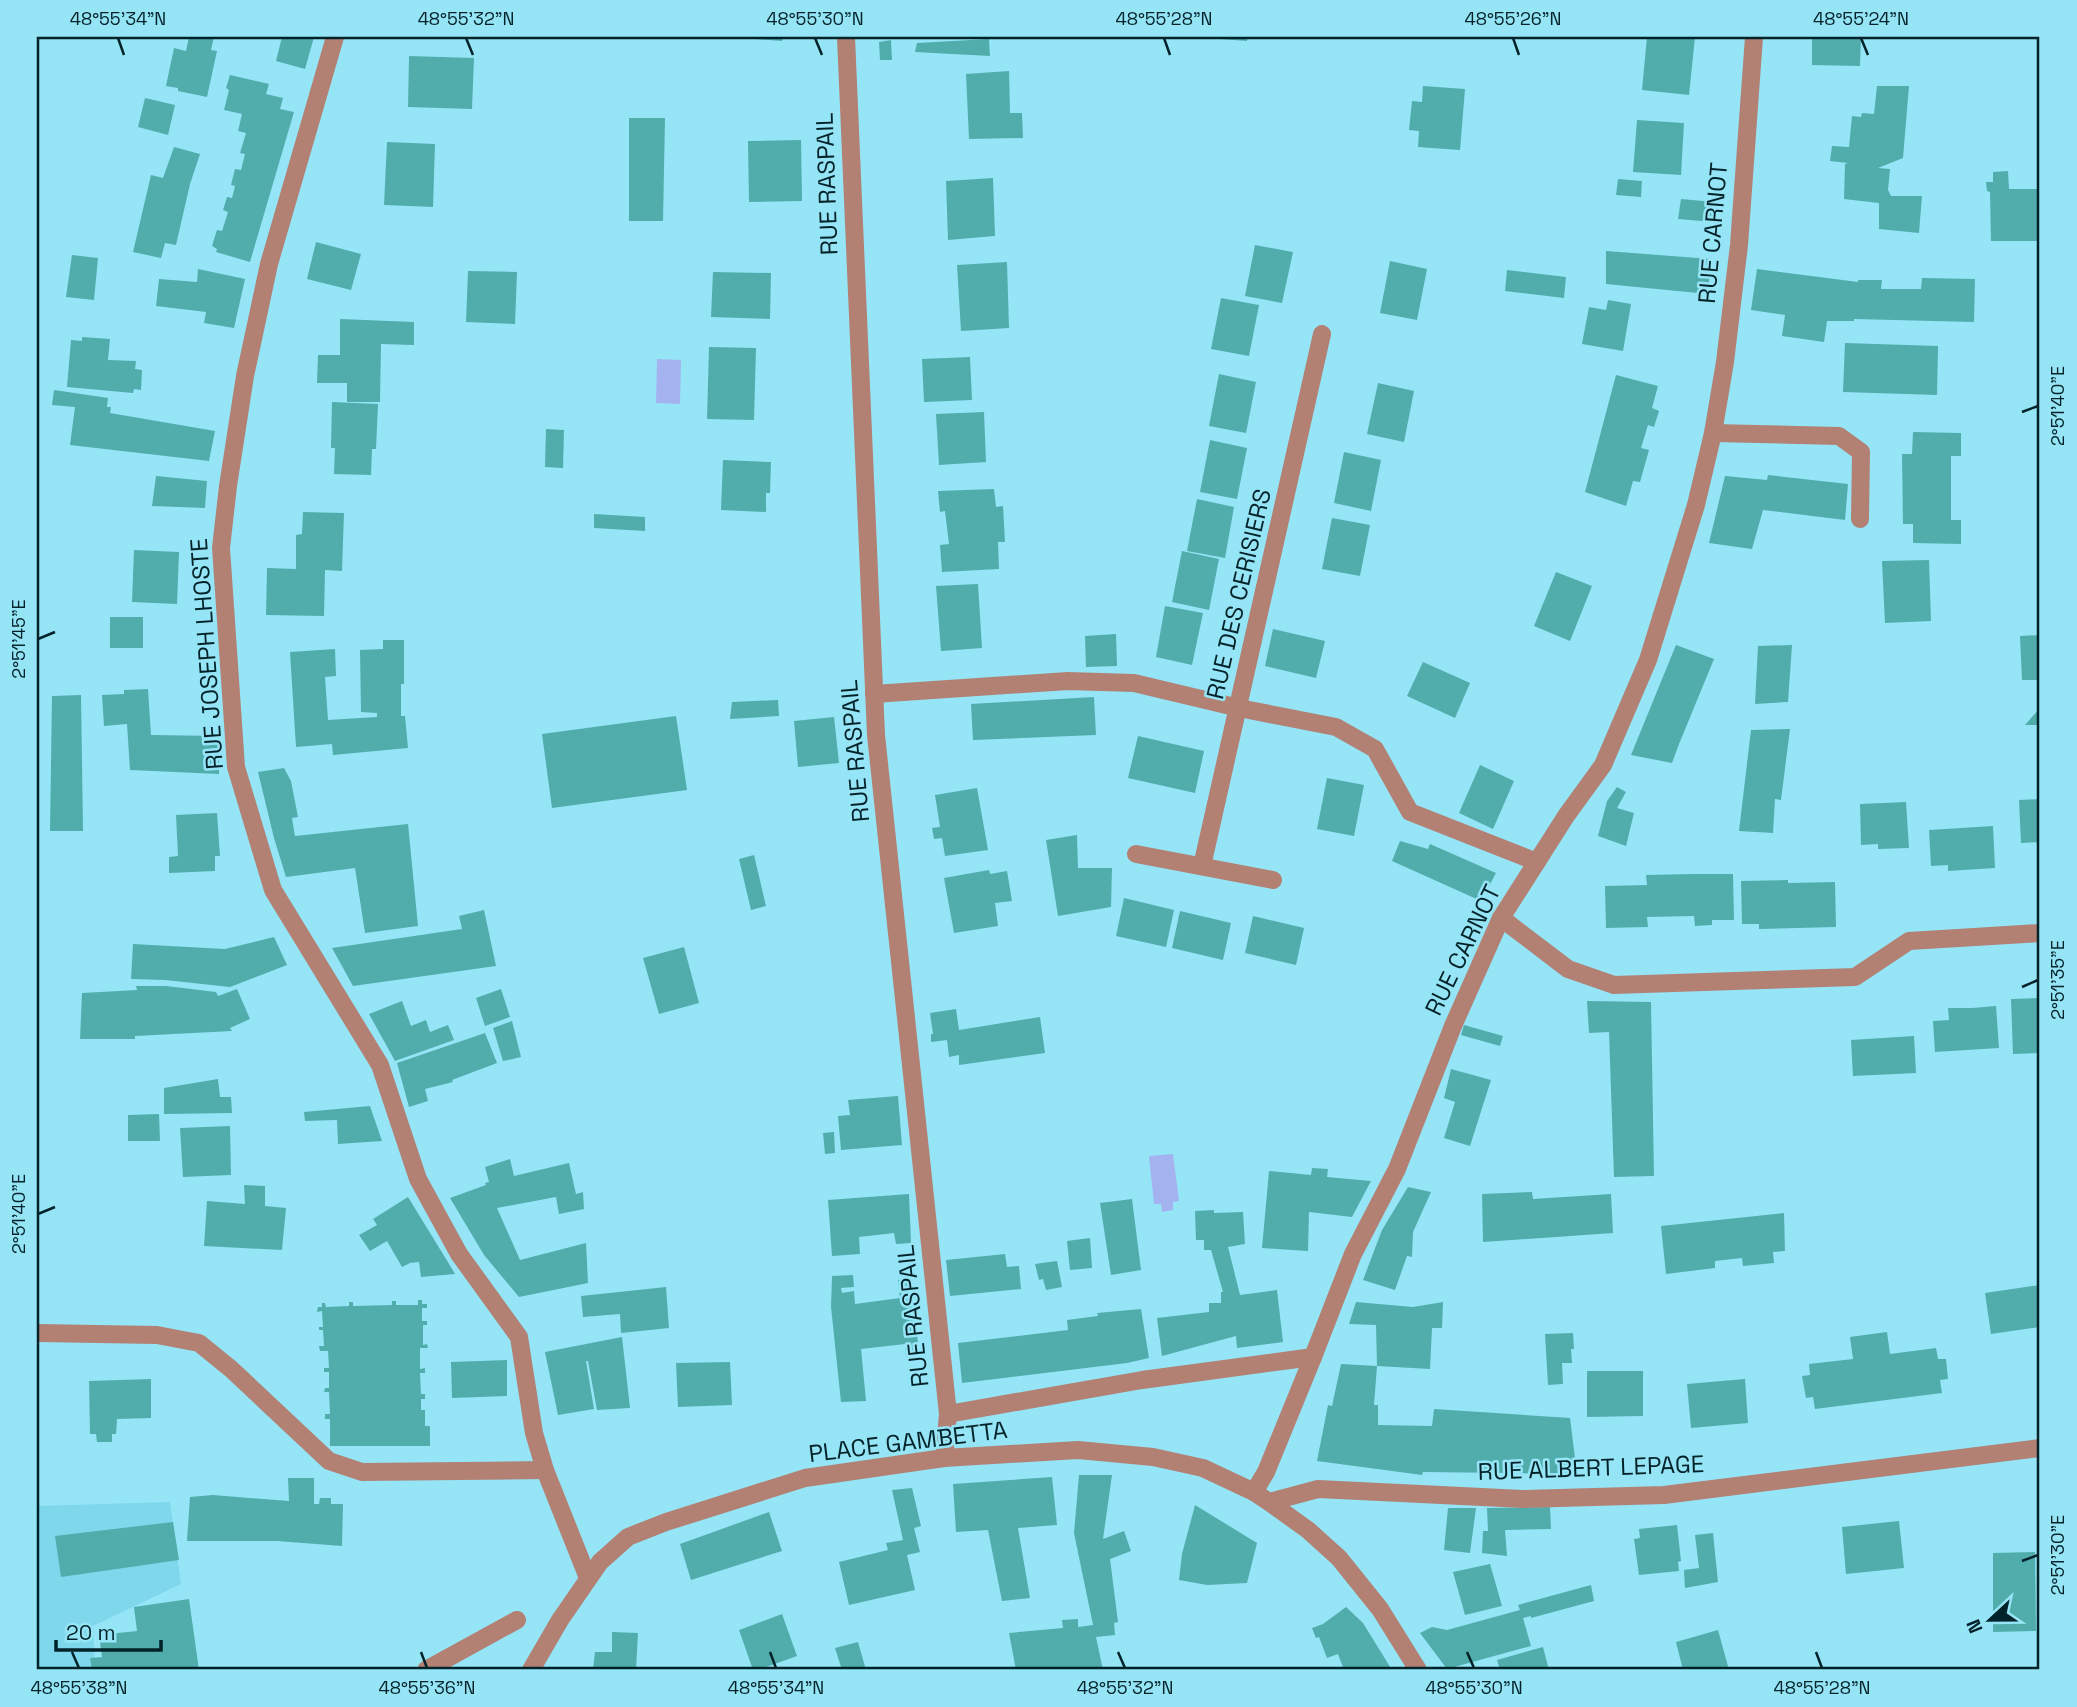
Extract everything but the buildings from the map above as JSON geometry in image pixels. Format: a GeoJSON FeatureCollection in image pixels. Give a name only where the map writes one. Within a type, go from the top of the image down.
{"type":"FeatureCollection","features":[{"type":"Feature","properties":{"kind":"street","name":"RUE JOSEPH LHOSTE"},"geometry":{"type":"LineString","coordinates":[[335,37],[269,264],[245,376],[228,486],[221,548],[236,767],[273,890],[380,1065],[418,1179],[459,1254],[519,1337],[534,1433],[545,1470],[588,1578]]}},
{"type":"Feature","properties":{"kind":"street","name":"RUE RASPAIL"},"geometry":{"type":"LineString","coordinates":[[846,37],[874,694],[948,1414],[944,1458]]}},
{"type":"Feature","properties":{"kind":"street","name":"RUE CARNOT"},"geometry":{"type":"LineString","coordinates":[[1262,1497],[1266,1472],[1353,1254],[1397,1170],[1453,1026],[1501,918],[1566,816],[1603,765],[1648,660],[1696,505],[1726,362],[1739,245],[1754,37]]}},
{"type":"Feature","properties":{"kind":"street","name":"RUE DES CERISIERS"},"geometry":{"type":"LineString","coordinates":[[1202,866],[1322,334]]}},
{"type":"Feature","properties":{"kind":"street"},"geometry":{"type":"LineString","coordinates":[[1713,433],[1839,436],[1861,452],[1860,519]]}},
{"type":"Feature","properties":{"kind":"street"},"geometry":{"type":"LineString","coordinates":[[874,694],[1068,681],[1121,682],[1336,727],[1375,749],[1410,813],[1537,862]]}},
{"type":"Feature","properties":{"kind":"street"},"geometry":{"type":"LineString","coordinates":[[1136,854],[1273,880]]}},
{"type":"Feature","properties":{"kind":"street"},"geometry":{"type":"LineString","coordinates":[[1501,918],[1568,969],[1614,985],[1856,977],[1909,941],[2040,933]]}},
{"type":"Feature","properties":{"kind":"street"},"geometry":{"type":"LineString","coordinates":[[37,1333],[157,1335],[200,1343],[329,1461],[362,1472],[545,1470]]}},
{"type":"Feature","properties":{"kind":"street","name":"PLACE GAMBETTA"},"geometry":{"type":"LineString","coordinates":[[948,1414],[1142,1380],[1313,1357]]}},
{"type":"Feature","properties":{"kind":"street","name":"RUE ALBERT LEPAGE"},"geometry":{"type":"LineString","coordinates":[[1262,1497],[1318,1489],[1523,1499],[1664,1495],[2040,1448]]}},
{"type":"Feature","properties":{"kind":"street","name":"PLACE GAMBETTA"},"geometry":{"type":"LineString","coordinates":[[531,1670],[560,1620],[600,1562],[628,1537],[666,1521],[805,1478],[944,1458],[1078,1450],[1153,1457],[1203,1468],[1262,1497],[1308,1530],[1339,1558],[1380,1609],[1418,1670]]}},
{"type":"Feature","properties":{"kind":"street"},"geometry":{"type":"LineString","coordinates":[[426,1670],[517,1620]]}},
{"type":"Feature","properties":{"kind":"shaded area"},"geometry":{"type":"Polygon","coordinates":[[[657,359],[681,360],[680,404],[656,403],[657,359]]]}},
{"type":"Feature","properties":{"kind":"shaded area"},"geometry":{"type":"Polygon","coordinates":[[[1173,1154],[1179,1201],[1173,1202],[1173,1210],[1162,1212],[1161,1204],[1154,1204],[1149,1156],[1173,1154]]]}},
{"type":"Feature","properties":{"kind":"shaded area"},"geometry":{"type":"Polygon","coordinates":[[[170,1502],[181,1584],[93,1626],[95,1670],[37,1670],[37,1506],[170,1502]]]}}]}
